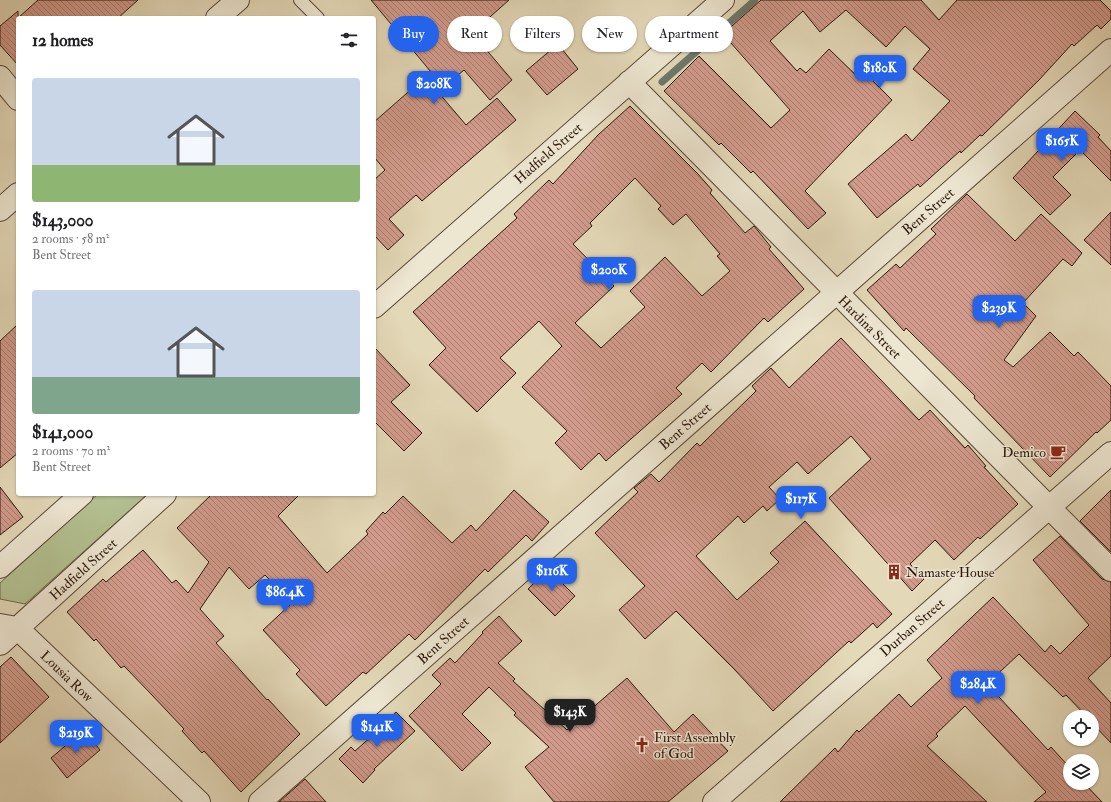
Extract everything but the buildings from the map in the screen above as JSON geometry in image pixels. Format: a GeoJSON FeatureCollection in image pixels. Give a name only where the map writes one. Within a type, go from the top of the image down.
{"type":"FeatureCollection","features":[{"type":"Feature","properties":{"kind":"street"},"geometry":{"type":"LineString","coordinates":[[219,16],[238,0]]}},
{"type":"Feature","properties":{"kind":"street","name":"Hadfield Street"},"geometry":{"type":"LineString","coordinates":[[376,305],[723,0]]}},
{"type":"Feature","properties":{"kind":"street","name":"Bent Street"},"geometry":{"type":"LineString","coordinates":[[260,802],[1111,50]]}},
{"type":"Feature","properties":{"kind":"street"},"geometry":{"type":"LineString","coordinates":[[0,77],[16,97]]}},
{"type":"Feature","properties":{"kind":"street","name":"Hardina Street"},"geometry":{"type":"LineString","coordinates":[[629,82],[1111,570]]}},
{"type":"Feature","properties":{"kind":"street"},"geometry":{"type":"LineString","coordinates":[[0,210],[16,196]]}},
{"type":"Feature","properties":{"kind":"street","name":"Durban Street"},"geometry":{"type":"LineString","coordinates":[[714,802],[1111,453]]}},
{"type":"Feature","properties":{"kind":"street"},"geometry":{"type":"LineString","coordinates":[[0,567],[80,496]]}},
{"type":"Feature","properties":{"kind":"street","name":"Hadfield Street"},"geometry":{"type":"LineString","coordinates":[[0,644],[9,627],[163,496]]}},
{"type":"Feature","properties":{"kind":"street","name":"Lousia Row"},"geometry":{"type":"LineString","coordinates":[[9,627],[199,802]]}},
{"type":"Feature","properties":{"kind":"lane"},"geometry":{"type":"LineString","coordinates":[[300,0],[316,16]]}},
{"type":"Feature","properties":{"kind":"green space"},"geometry":{"type":"Polygon","coordinates":[[[96,496],[146,496],[25,604],[0,599],[0,583],[96,496]]]}},
{"type":"Feature","properties":{"kind":"waterway"},"geometry":{"type":"LineString","coordinates":[[662,82],[755,0]]}},
{"type":"Feature","properties":{"kind":"place","name":"Demico"},"geometry":{"type":"Point","coordinates":[1058,452]}},
{"type":"Feature","properties":{"kind":"place","name":"Namaste House"},"geometry":{"type":"Point","coordinates":[894,572]}},
{"type":"Feature","properties":{"kind":"place","name":"First Assembly of God"},"geometry":{"type":"Point","coordinates":[642,745]}}]}
